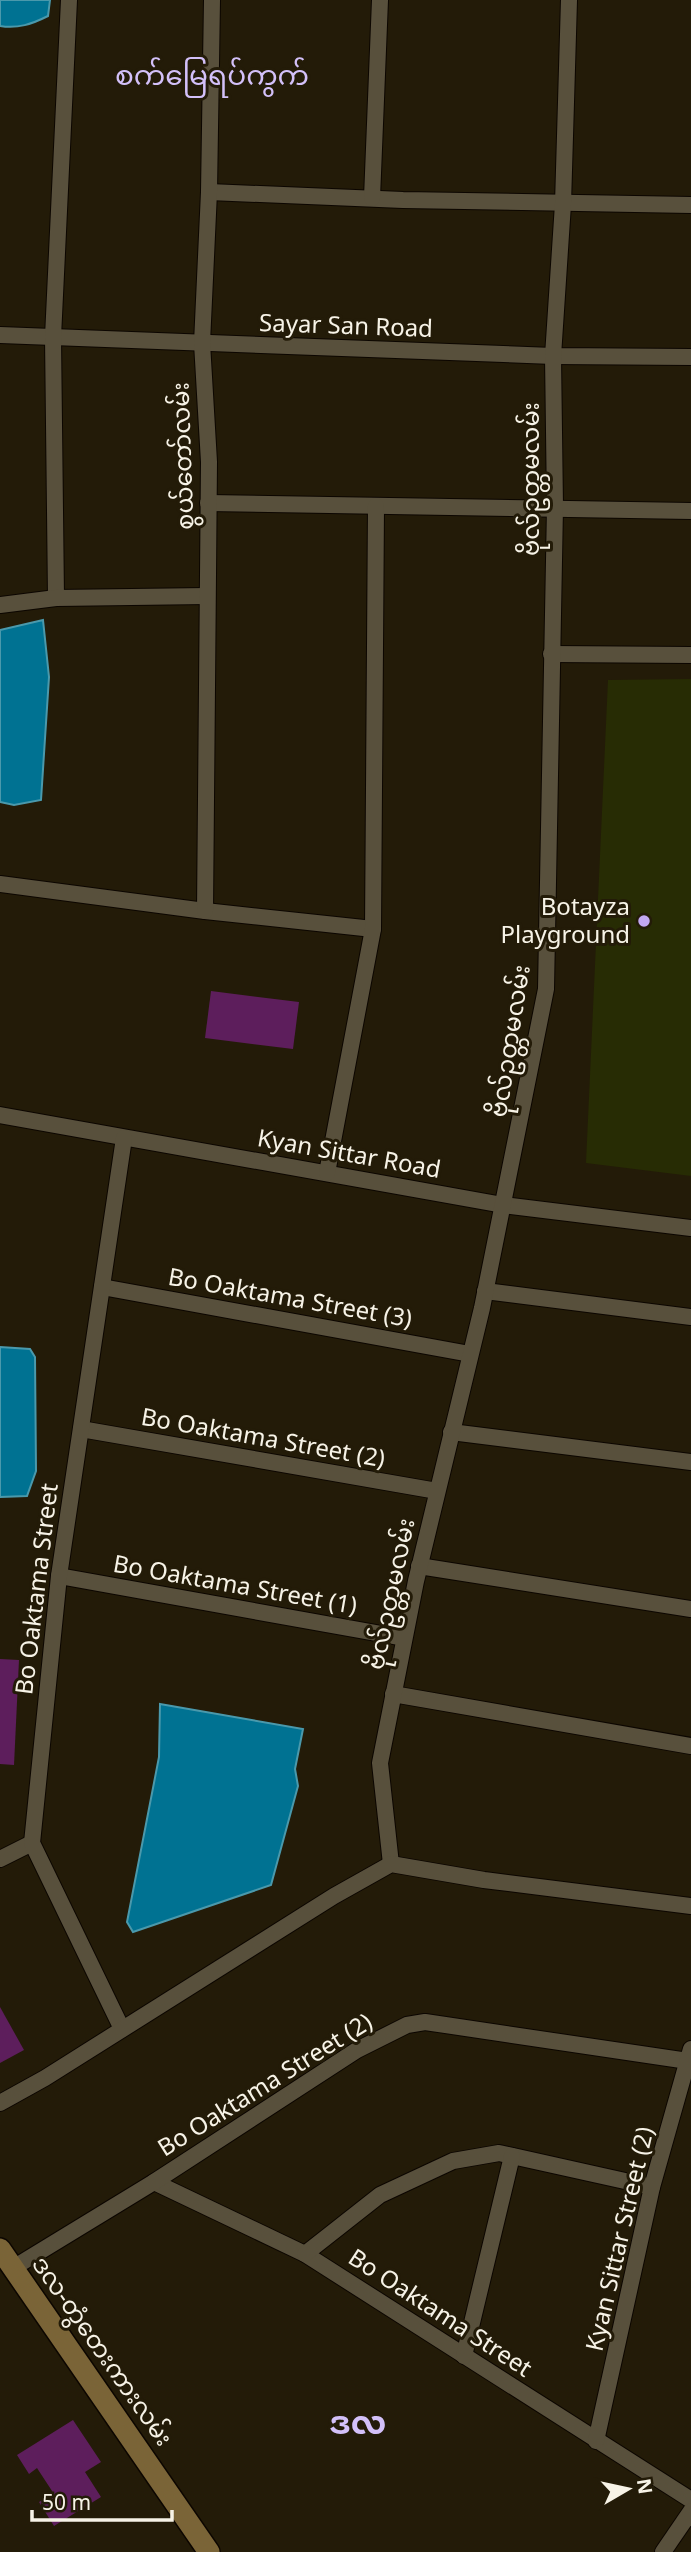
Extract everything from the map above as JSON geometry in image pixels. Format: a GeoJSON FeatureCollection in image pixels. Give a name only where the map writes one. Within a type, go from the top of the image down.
{"type":"FeatureCollection","features":[{"type":"Feature","properties":{"kind":"main road","name":"ဒလ-တွံတေးကားလမ်း"},"geometry":{"type":"LineString","coordinates":[[0,2249],[209,2552]]}},
{"type":"Feature","properties":{"kind":"street"},"geometry":{"type":"LineString","coordinates":[[56,598],[53,337],[69,0]]}},
{"type":"Feature","properties":{"kind":"street","name":"စွယ်တော်လမ်း"},"geometry":{"type":"LineString","coordinates":[[205,911],[209,462],[202,343],[209,192],[212,0]]}},
{"type":"Feature","properties":{"kind":"street"},"geometry":{"type":"LineString","coordinates":[[372,198],[380,0]]}},
{"type":"Feature","properties":{"kind":"street","name":"ဗိုလ်ဥတ္တမလမ်း"},"geometry":{"type":"LineString","coordinates":[[391,1864],[380,1763],[419,1566],[485,1291],[546,989],[555,507],[554,356],[564,204],[569,0]]}},
{"type":"Feature","properties":{"kind":"street"},"geometry":{"type":"LineString","coordinates":[[209,192],[564,204],[691,205]]}},
{"type":"Feature","properties":{"kind":"street","name":"Sayar San Road"},"geometry":{"type":"LineString","coordinates":[[0,335],[554,356],[691,358]]}},
{"type":"Feature","properties":{"kind":"street"},"geometry":{"type":"LineString","coordinates":[[208,503],[691,511]]}},
{"type":"Feature","properties":{"kind":"street"},"geometry":{"type":"LineString","coordinates":[[327,1173],[373,929],[376,506]]}},
{"type":"Feature","properties":{"kind":"street"},"geometry":{"type":"LineString","coordinates":[[0,606],[56,598],[207,596]]}},
{"type":"Feature","properties":{"kind":"street"},"geometry":{"type":"LineString","coordinates":[[551,654],[691,655]]}},
{"type":"Feature","properties":{"kind":"street"},"geometry":{"type":"LineString","coordinates":[[0,884],[205,911],[373,929]]}},
{"type":"Feature","properties":{"kind":"street","name":"Kyan Sittar Road"},"geometry":{"type":"LineString","coordinates":[[0,1115],[503,1205],[691,1228]]}},
{"type":"Feature","properties":{"kind":"street","name":"Bo Oaktama Street"},"geometry":{"type":"LineString","coordinates":[[32,1843],[59,1576],[124,1138]]}},
{"type":"Feature","properties":{"kind":"street","name":"Bo Oaktama Street (3)"},"geometry":{"type":"LineString","coordinates":[[102,1287],[470,1354]]}},
{"type":"Feature","properties":{"kind":"street"},"geometry":{"type":"LineString","coordinates":[[485,1291],[691,1317]]}},
{"type":"Feature","properties":{"kind":"street","name":"Bo Oaktama Street (2)"},"geometry":{"type":"LineString","coordinates":[[81,1429],[438,1491]]}},
{"type":"Feature","properties":{"kind":"street"},"geometry":{"type":"LineString","coordinates":[[452,1432],[691,1462]]}},
{"type":"Feature","properties":{"kind":"street"},"geometry":{"type":"LineString","coordinates":[[419,1566],[691,1609]]}},
{"type":"Feature","properties":{"kind":"street","name":"Bo Oaktama Street (1)"},"geometry":{"type":"LineString","coordinates":[[59,1576],[404,1639]]}},
{"type":"Feature","properties":{"kind":"street"},"geometry":{"type":"LineString","coordinates":[[393,1694],[691,1746]]}},
{"type":"Feature","properties":{"kind":"street"},"geometry":{"type":"LineString","coordinates":[[0,1859],[32,1843],[122,2029]]}},
{"type":"Feature","properties":{"kind":"street"},"geometry":{"type":"LineString","coordinates":[[0,2103],[334,1896],[391,1864],[484,1880],[691,1906]]}},
{"type":"Feature","properties":{"kind":"street","name":"Bo Oaktama Street (2)"},"geometry":{"type":"LineString","coordinates":[[13,2268],[154,2182],[357,2050],[407,2025],[425,2022],[690,2055]]}},
{"type":"Feature","properties":{"kind":"street","name":"Kyan Sittar Street (2)"},"geometry":{"type":"LineString","coordinates":[[596,2441],[652,2188],[690,2055]]}},
{"type":"Feature","properties":{"kind":"street"},"geometry":{"type":"LineString","coordinates":[[305,2254],[380,2195],[453,2161],[499,2153],[652,2188]]}},
{"type":"Feature","properties":{"kind":"street"},"geometry":{"type":"LineString","coordinates":[[464,2356],[512,2156]]}},
{"type":"Feature","properties":{"kind":"street","name":"Bo Oaktama Street"},"geometry":{"type":"LineString","coordinates":[[154,2182],[305,2254],[691,2500]]}},
{"type":"Feature","properties":{"kind":"street"},"geometry":{"type":"LineString","coordinates":[[663,2552],[691,2511]]}},
{"type":"Feature","properties":{"kind":"green space","name":"Botayza Playground"},"geometry":{"type":"Polygon","coordinates":[[[691,679],[691,1176],[586,1163],[608,680],[691,679]]]}},
{"type":"Feature","properties":{"kind":"water"},"geometry":{"type":"Polygon","coordinates":[[[0,0],[50,0],[48,16],[25,25],[0,26],[0,0]]]}},
{"type":"Feature","properties":{"kind":"water"},"geometry":{"type":"Polygon","coordinates":[[[43,620],[49,677],[41,800],[14,805],[0,802],[0,630],[43,620]]]}},
{"type":"Feature","properties":{"kind":"water"},"geometry":{"type":"Polygon","coordinates":[[[0,1347],[30,1349],[35,1357],[36,1471],[27,1496],[0,1497],[0,1347]]]}},
{"type":"Feature","properties":{"kind":"water"},"geometry":{"type":"Polygon","coordinates":[[[160,1704],[303,1729],[295,1769],[298,1786],[271,1885],[133,1932],[127,1922],[159,1757],[160,1704]]]}},
{"type":"Feature","properties":{"kind":"building"},"geometry":{"type":"Polygon","coordinates":[[[211,991],[299,1002],[293,1049],[205,1038],[211,991]]]}},
{"type":"Feature","properties":{"kind":"building"},"geometry":{"type":"Polygon","coordinates":[[[0,1659],[19,1660],[14,1765],[0,1764],[0,1659]]]}},
{"type":"Feature","properties":{"kind":"building"},"geometry":{"type":"Polygon","coordinates":[[[0,2007],[24,2050],[0,2063],[0,2007]]]}},
{"type":"Feature","properties":{"kind":"building"},"geometry":{"type":"Polygon","coordinates":[[[73,2420],[101,2462],[85,2472],[101,2497],[54,2526],[39,2502],[54,2494],[37,2468],[29,2474],[17,2455],[73,2420]]]}},
{"type":"Feature","properties":{"kind":"place","name":"Botayza Playground"},"geometry":{"type":"Point","coordinates":[644,921]}},
{"type":"Feature","properties":{"kind":"district","name":"စက်မြေရပ်ကွက်"},"geometry":{"type":"Point","coordinates":[212,75]}},
{"type":"Feature","properties":{"kind":"district","name":"ဒလ"},"geometry":{"type":"Point","coordinates":[358,2423]}}]}
